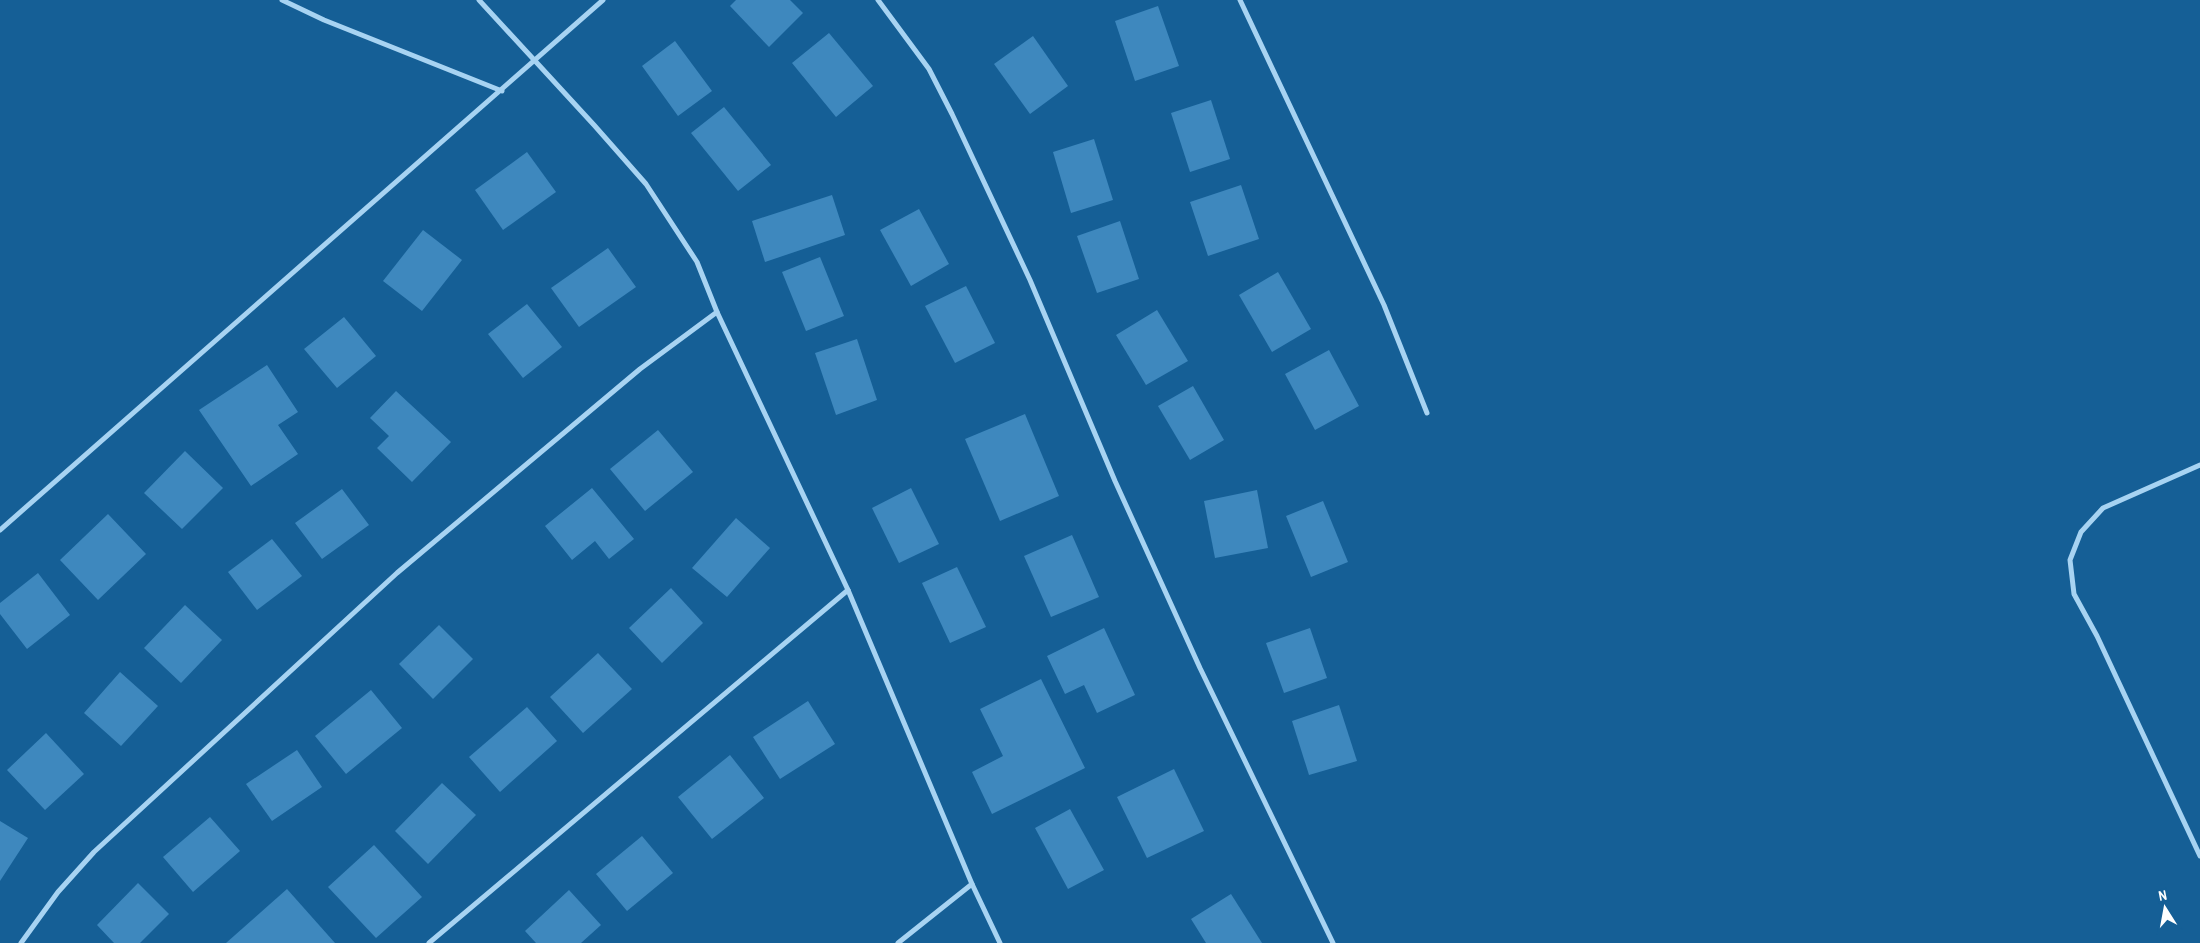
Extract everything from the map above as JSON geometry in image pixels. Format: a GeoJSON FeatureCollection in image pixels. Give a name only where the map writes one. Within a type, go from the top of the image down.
{"type":"FeatureCollection","features":[{"type":"Feature","properties":{"kind":"street"},"geometry":{"type":"LineString","coordinates":[[282,0],[324,20],[502,91]]}},
{"type":"Feature","properties":{"kind":"street"},"geometry":{"type":"LineString","coordinates":[[479,0],[646,184],[696,262],[717,312],[848,590],[972,884],[1000,943]]}},
{"type":"Feature","properties":{"kind":"street"},"geometry":{"type":"LineString","coordinates":[[0,530],[604,0]]}},
{"type":"Feature","properties":{"kind":"street"},"geometry":{"type":"LineString","coordinates":[[878,0],[929,69],[952,114],[1030,280],[1115,481],[1196,660],[1333,943]]}},
{"type":"Feature","properties":{"kind":"street"},"geometry":{"type":"LineString","coordinates":[[1240,0],[1384,305],[1427,413]]}},
{"type":"Feature","properties":{"kind":"street"},"geometry":{"type":"LineString","coordinates":[[21,943],[58,892],[94,852],[396,573],[640,369],[717,312]]}},
{"type":"Feature","properties":{"kind":"street"},"geometry":{"type":"LineString","coordinates":[[2200,464],[2103,508],[2081,532],[2070,560],[2074,594],[2097,636],[2200,856]]}},
{"type":"Feature","properties":{"kind":"street"},"geometry":{"type":"LineString","coordinates":[[429,943],[848,590]]}},
{"type":"Feature","properties":{"kind":"street"},"geometry":{"type":"LineString","coordinates":[[898,943],[972,884]]}},
{"type":"Feature","properties":{"kind":"building"},"geometry":{"type":"Polygon","coordinates":[[[736,0],[790,0],[803,13],[769,47],[730,6],[736,0]]]}},
{"type":"Feature","properties":{"kind":"building"},"geometry":{"type":"Polygon","coordinates":[[[1158,6],[1179,66],[1135,81],[1115,21],[1158,6]]]}},
{"type":"Feature","properties":{"kind":"building"},"geometry":{"type":"Polygon","coordinates":[[[829,33],[873,86],[836,117],[792,63],[829,33]]]}},
{"type":"Feature","properties":{"kind":"building"},"geometry":{"type":"Polygon","coordinates":[[[1033,36],[1068,86],[1030,114],[994,64],[1033,36]]]}},
{"type":"Feature","properties":{"kind":"building"},"geometry":{"type":"Polygon","coordinates":[[[675,41],[712,91],[678,116],[642,66],[675,41]]]}},
{"type":"Feature","properties":{"kind":"building"},"geometry":{"type":"Polygon","coordinates":[[[1211,100],[1230,159],[1190,172],[1171,113],[1211,100]]]}},
{"type":"Feature","properties":{"kind":"building"},"geometry":{"type":"Polygon","coordinates":[[[724,107],[771,165],[738,191],[691,133],[724,107]]]}},
{"type":"Feature","properties":{"kind":"building"},"geometry":{"type":"Polygon","coordinates":[[[1094,139],[1113,200],[1071,213],[1053,152],[1094,139]]]}},
{"type":"Feature","properties":{"kind":"building"},"geometry":{"type":"Polygon","coordinates":[[[527,152],[556,192],[503,230],[475,190],[527,152]]]}},
{"type":"Feature","properties":{"kind":"building"},"geometry":{"type":"Polygon","coordinates":[[[1241,185],[1259,239],[1208,256],[1190,202],[1241,185]]]}},
{"type":"Feature","properties":{"kind":"building"},"geometry":{"type":"Polygon","coordinates":[[[832,195],[845,235],[765,262],[752,221],[832,195]]]}},
{"type":"Feature","properties":{"kind":"building"},"geometry":{"type":"Polygon","coordinates":[[[919,209],[949,264],[911,286],[880,230],[919,209]]]}},
{"type":"Feature","properties":{"kind":"building"},"geometry":{"type":"Polygon","coordinates":[[[1120,221],[1139,279],[1097,293],[1077,236],[1120,221]]]}},
{"type":"Feature","properties":{"kind":"building"},"geometry":{"type":"Polygon","coordinates":[[[423,230],[462,260],[422,311],[383,281],[423,230]]]}},
{"type":"Feature","properties":{"kind":"building"},"geometry":{"type":"Polygon","coordinates":[[[608,248],[636,287],[579,327],[551,288],[608,248]]]}},
{"type":"Feature","properties":{"kind":"building"},"geometry":{"type":"Polygon","coordinates":[[[820,257],[844,316],[806,331],[782,272],[820,257]]]}},
{"type":"Feature","properties":{"kind":"building"},"geometry":{"type":"Polygon","coordinates":[[[1278,272],[1311,329],[1272,352],[1239,295],[1278,272]]]}},
{"type":"Feature","properties":{"kind":"building"},"geometry":{"type":"Polygon","coordinates":[[[966,286],[995,343],[955,363],[925,306],[966,286]]]}},
{"type":"Feature","properties":{"kind":"building"},"geometry":{"type":"Polygon","coordinates":[[[527,304],[562,347],[523,378],[488,334],[527,304]]]}},
{"type":"Feature","properties":{"kind":"building"},"geometry":{"type":"Polygon","coordinates":[[[1157,310],[1188,361],[1146,385],[1116,335],[1157,310]]]}},
{"type":"Feature","properties":{"kind":"building"},"geometry":{"type":"Polygon","coordinates":[[[344,317],[376,356],[337,388],[304,349],[344,317]]]}},
{"type":"Feature","properties":{"kind":"building"},"geometry":{"type":"Polygon","coordinates":[[[857,339],[877,400],[836,415],[815,353],[857,339]]]}},
{"type":"Feature","properties":{"kind":"building"},"geometry":{"type":"Polygon","coordinates":[[[1329,350],[1359,406],[1315,430],[1285,374],[1329,350]]]}},
{"type":"Feature","properties":{"kind":"building"},"geometry":{"type":"Polygon","coordinates":[[[267,365],[298,412],[278,425],[298,454],[251,486],[199,410],[267,365]]]}},
{"type":"Feature","properties":{"kind":"building"},"geometry":{"type":"Polygon","coordinates":[[[1193,386],[1224,440],[1190,460],[1158,406],[1193,386]]]}},
{"type":"Feature","properties":{"kind":"building"},"geometry":{"type":"Polygon","coordinates":[[[396,391],[451,442],[412,482],[377,448],[389,436],[370,418],[396,391]]]}},
{"type":"Feature","properties":{"kind":"building"},"geometry":{"type":"Polygon","coordinates":[[[1025,414],[1059,496],[1000,521],[965,439],[1025,414]]]}},
{"type":"Feature","properties":{"kind":"building"},"geometry":{"type":"Polygon","coordinates":[[[658,430],[693,472],[645,511],[610,469],[658,430]]]}},
{"type":"Feature","properties":{"kind":"building"},"geometry":{"type":"Polygon","coordinates":[[[185,451],[223,488],[182,529],[144,493],[185,451]]]}},
{"type":"Feature","properties":{"kind":"building"},"geometry":{"type":"Polygon","coordinates":[[[592,488],[634,539],[609,559],[595,541],[572,560],[545,526],[592,488]]]}},
{"type":"Feature","properties":{"kind":"building"},"geometry":{"type":"Polygon","coordinates":[[[911,488],[939,544],[899,563],[872,508],[911,488]]]}},
{"type":"Feature","properties":{"kind":"building"},"geometry":{"type":"Polygon","coordinates":[[[342,489],[369,525],[322,559],[295,523],[342,489]]]}},
{"type":"Feature","properties":{"kind":"building"},"geometry":{"type":"Polygon","coordinates":[[[1257,490],[1268,548],[1215,558],[1204,501],[1257,490]]]}},
{"type":"Feature","properties":{"kind":"building"},"geometry":{"type":"Polygon","coordinates":[[[1323,501],[1348,562],[1311,577],[1286,516],[1323,501]]]}},
{"type":"Feature","properties":{"kind":"building"},"geometry":{"type":"Polygon","coordinates":[[[108,514],[146,554],[98,600],[60,560],[108,514]]]}},
{"type":"Feature","properties":{"kind":"building"},"geometry":{"type":"Polygon","coordinates":[[[736,518],[770,548],[727,597],[692,568],[736,518]]]}},
{"type":"Feature","properties":{"kind":"building"},"geometry":{"type":"Polygon","coordinates":[[[1072,535],[1099,597],[1051,617],[1024,556],[1072,535]]]}},
{"type":"Feature","properties":{"kind":"building"},"geometry":{"type":"Polygon","coordinates":[[[272,539],[302,576],[257,610],[228,572],[272,539]]]}},
{"type":"Feature","properties":{"kind":"building"},"geometry":{"type":"Polygon","coordinates":[[[957,567],[986,627],[950,643],[922,583],[957,567]]]}},
{"type":"Feature","properties":{"kind":"building"},"geometry":{"type":"Polygon","coordinates":[[[38,573],[70,615],[27,649],[0,614],[0,603],[38,573]]]}},
{"type":"Feature","properties":{"kind":"building"},"geometry":{"type":"Polygon","coordinates":[[[671,588],[703,623],[662,663],[629,628],[671,588]]]}},
{"type":"Feature","properties":{"kind":"building"},"geometry":{"type":"Polygon","coordinates":[[[185,605],[222,640],[181,683],[144,648],[185,605]]]}},
{"type":"Feature","properties":{"kind":"building"},"geometry":{"type":"Polygon","coordinates":[[[439,625],[473,659],[433,699],[399,664],[439,625]]]}},
{"type":"Feature","properties":{"kind":"building"},"geometry":{"type":"Polygon","coordinates":[[[1104,628],[1135,695],[1097,713],[1084,685],[1065,694],[1047,656],[1104,628]]]}},
{"type":"Feature","properties":{"kind":"building"},"geometry":{"type":"Polygon","coordinates":[[[1310,628],[1327,678],[1284,693],[1266,643],[1310,628]]]}},
{"type":"Feature","properties":{"kind":"building"},"geometry":{"type":"Polygon","coordinates":[[[598,653],[632,689],[583,733],[550,697],[598,653]]]}},
{"type":"Feature","properties":{"kind":"building"},"geometry":{"type":"Polygon","coordinates":[[[120,672],[158,706],[121,746],[84,713],[120,672]]]}},
{"type":"Feature","properties":{"kind":"building"},"geometry":{"type":"Polygon","coordinates":[[[1041,679],[1085,768],[992,814],[972,772],[1003,756],[980,709],[1041,679]]]}},
{"type":"Feature","properties":{"kind":"building"},"geometry":{"type":"Polygon","coordinates":[[[371,690],[402,728],[346,774],[315,736],[371,690]]]}},
{"type":"Feature","properties":{"kind":"building"},"geometry":{"type":"Polygon","coordinates":[[[808,701],[835,744],[780,779],[753,737],[808,701]]]}},
{"type":"Feature","properties":{"kind":"building"},"geometry":{"type":"Polygon","coordinates":[[[1339,705],[1357,761],[1309,775],[1292,721],[1339,705]]]}},
{"type":"Feature","properties":{"kind":"building"},"geometry":{"type":"Polygon","coordinates":[[[527,707],[557,741],[500,792],[469,757],[527,707]]]}},
{"type":"Feature","properties":{"kind":"building"},"geometry":{"type":"Polygon","coordinates":[[[46,733],[84,774],[45,810],[7,770],[46,733]]]}},
{"type":"Feature","properties":{"kind":"building"},"geometry":{"type":"Polygon","coordinates":[[[297,750],[322,787],[272,821],[246,784],[297,750]]]}},
{"type":"Feature","properties":{"kind":"building"},"geometry":{"type":"Polygon","coordinates":[[[730,755],[764,798],[712,839],[678,797],[730,755]]]}},
{"type":"Feature","properties":{"kind":"building"},"geometry":{"type":"Polygon","coordinates":[[[1174,769],[1204,831],[1147,858],[1117,797],[1174,769]]]}},
{"type":"Feature","properties":{"kind":"building"},"geometry":{"type":"Polygon","coordinates":[[[442,783],[476,815],[428,864],[395,831],[442,783]]]}},
{"type":"Feature","properties":{"kind":"building"},"geometry":{"type":"Polygon","coordinates":[[[1070,809],[1104,870],[1068,889],[1035,828],[1070,809]]]}},
{"type":"Feature","properties":{"kind":"building"},"geometry":{"type":"Polygon","coordinates":[[[210,817],[240,851],[193,892],[163,857],[210,817]]]}},
{"type":"Feature","properties":{"kind":"building"},"geometry":{"type":"Polygon","coordinates":[[[0,821],[28,838],[0,881],[0,821]]]}},
{"type":"Feature","properties":{"kind":"building"},"geometry":{"type":"Polygon","coordinates":[[[642,836],[673,873],[627,911],[596,874],[642,836]]]}},
{"type":"Feature","properties":{"kind":"building"},"geometry":{"type":"Polygon","coordinates":[[[374,845],[422,897],[376,938],[328,887],[374,845]]]}},
{"type":"Feature","properties":{"kind":"building"},"geometry":{"type":"Polygon","coordinates":[[[138,883],[169,914],[140,943],[114,943],[97,925],[138,883]]]}},
{"type":"Feature","properties":{"kind":"building"},"geometry":{"type":"Polygon","coordinates":[[[287,889],[335,943],[226,943],[287,889]]]}},
{"type":"Feature","properties":{"kind":"building"},"geometry":{"type":"Polygon","coordinates":[[[569,890],[601,925],[581,943],[536,943],[525,931],[569,890]]]}},
{"type":"Feature","properties":{"kind":"building"},"geometry":{"type":"Polygon","coordinates":[[[1231,894],[1262,943],[1206,943],[1191,919],[1231,894]]]}}]}
